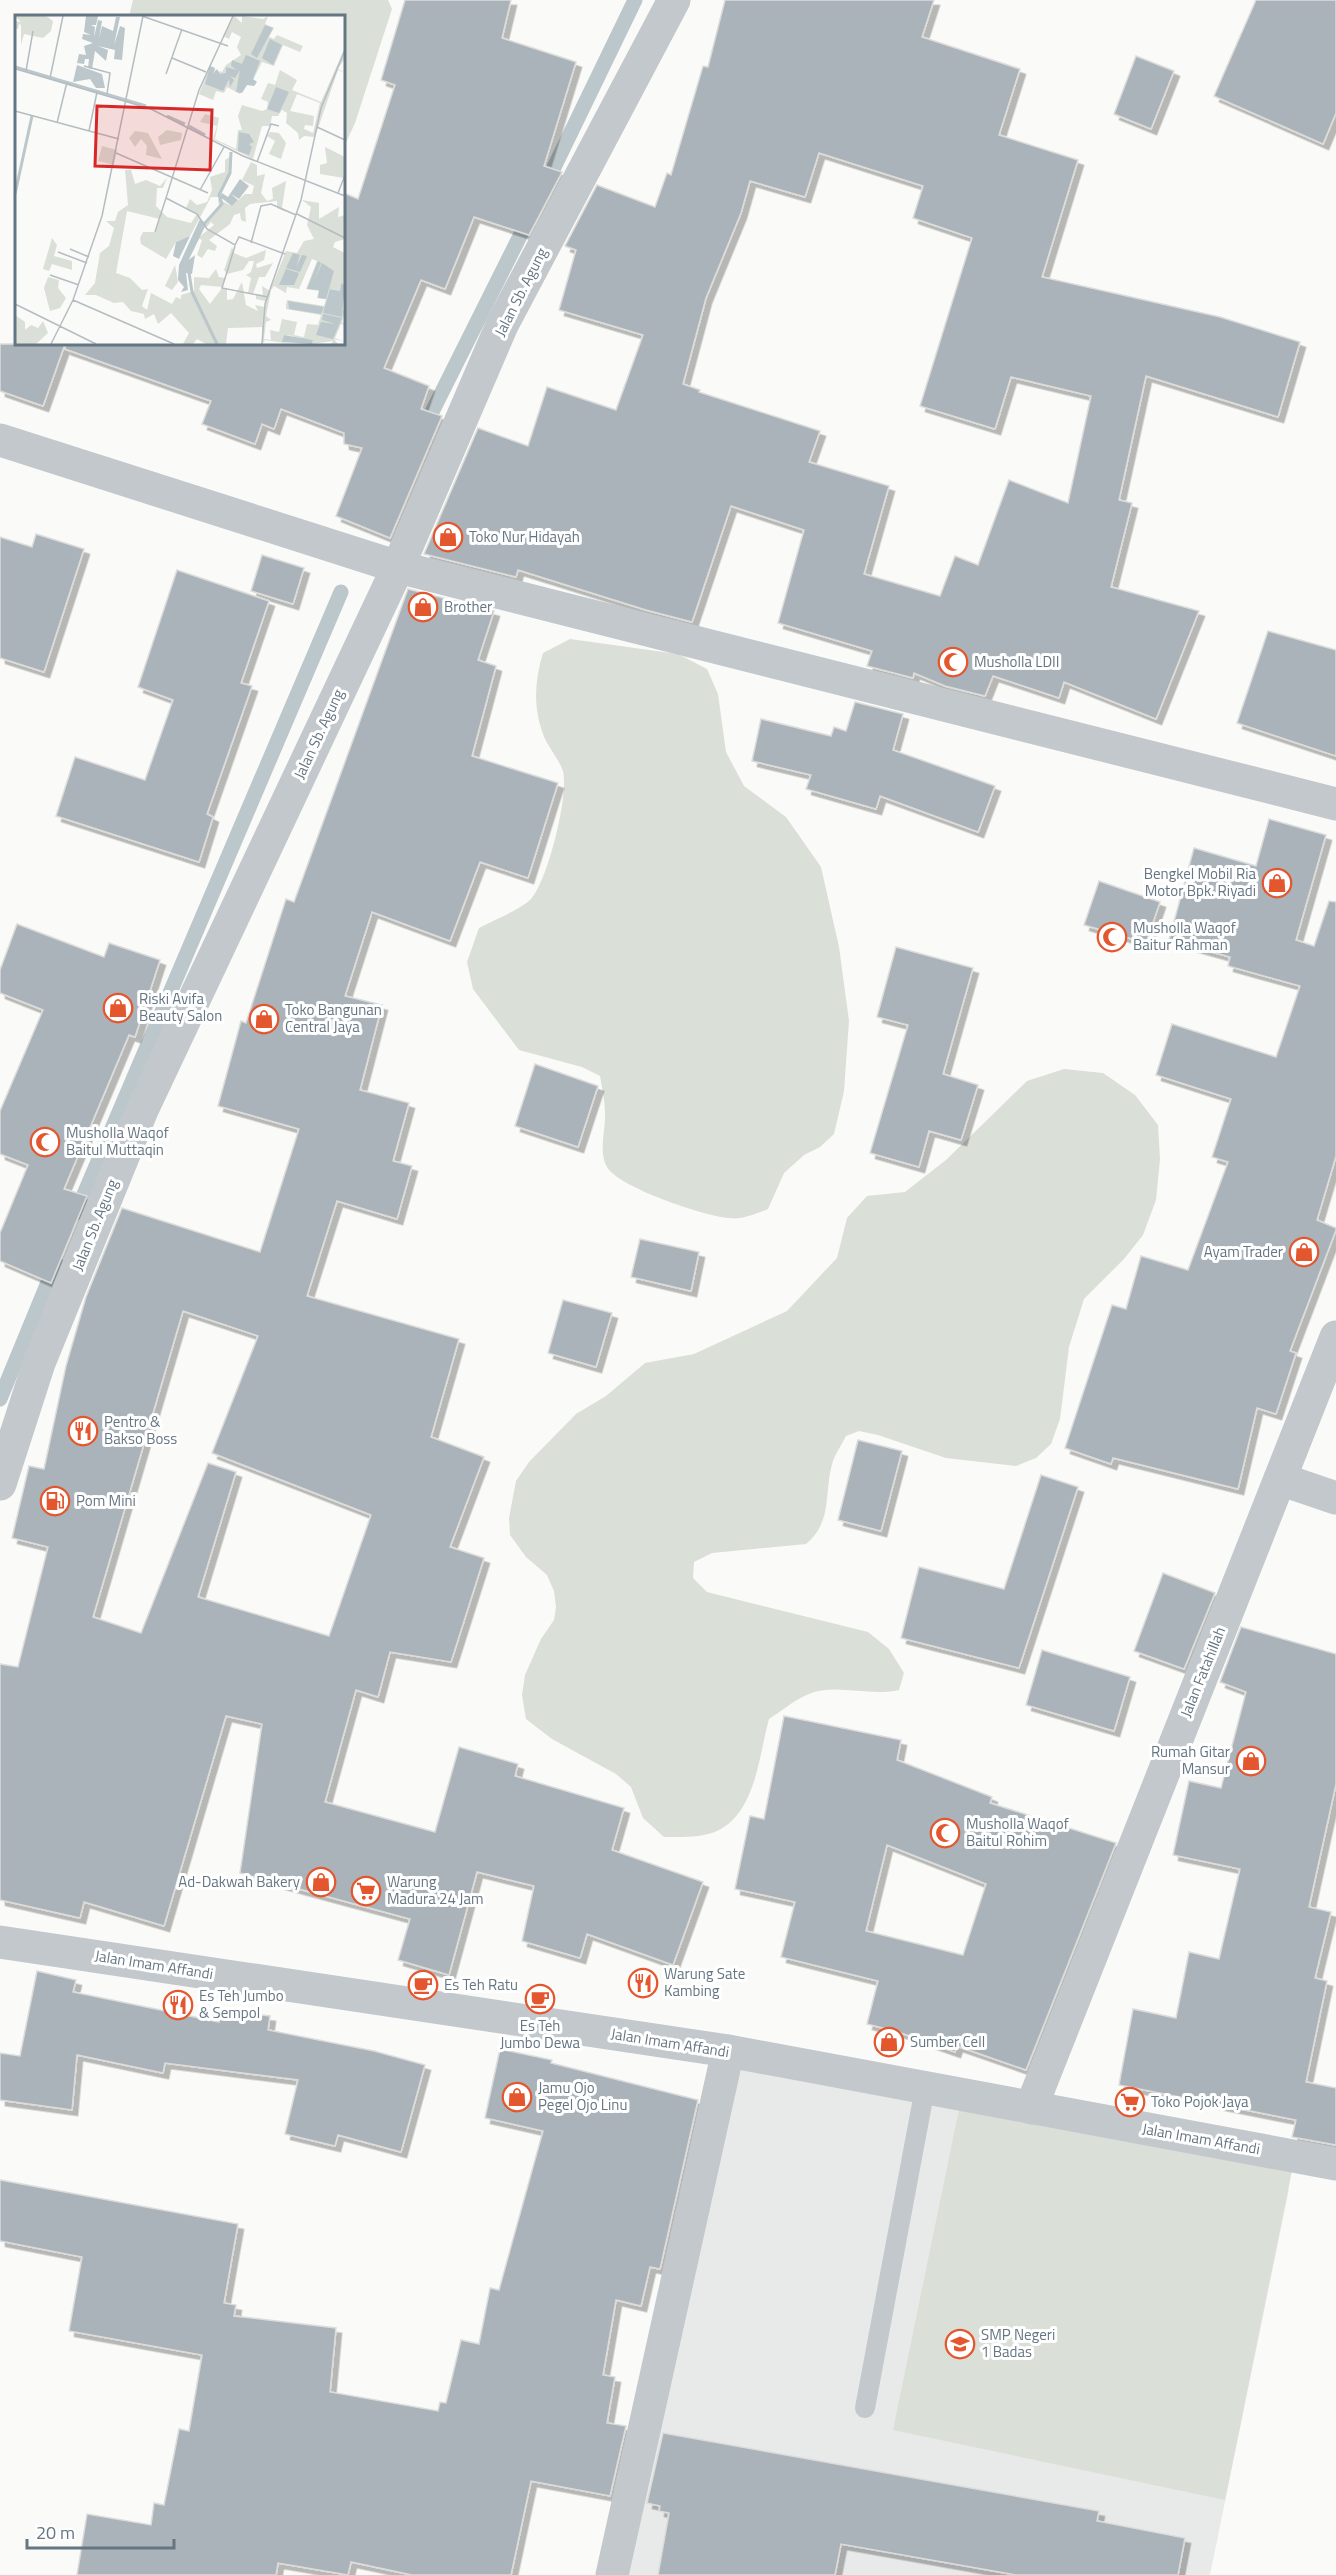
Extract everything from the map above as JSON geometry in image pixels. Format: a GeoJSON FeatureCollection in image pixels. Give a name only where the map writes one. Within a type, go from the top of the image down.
{"type":"FeatureCollection","features":[{"type":"Feature","properties":{"kind":"street","name":"Jalan Sb. Agung"},"geometry":{"type":"LineString","coordinates":[[0,1484],[39,1363],[142,1110],[398,567],[502,325],[675,0]]}},
{"type":"Feature","properties":{"kind":"street"},"geometry":{"type":"LineString","coordinates":[[0,440],[398,567],[1336,804]]}},
{"type":"Feature","properties":{"kind":"street","name":"Jalan Fatahillah"},"geometry":{"type":"LineString","coordinates":[[1031,2108],[1336,1337]]}},
{"type":"Feature","properties":{"kind":"street"},"geometry":{"type":"LineString","coordinates":[[1280,1479],[1336,1498]]}},
{"type":"Feature","properties":{"kind":"street","name":"Jalan Imam Affandi"},"geometry":{"type":"LineString","coordinates":[[0,1942],[728,2051],[1336,2164]]}},
{"type":"Feature","properties":{"kind":"street"},"geometry":{"type":"LineString","coordinates":[[612,2575],[728,2051]]}},
{"type":"Feature","properties":{"kind":"lane"},"geometry":{"type":"LineString","coordinates":[[865,2408],[925,2088]]}},
{"type":"Feature","properties":{"kind":"shaded area"},"geometry":{"type":"Polygon","coordinates":[[[133,0],[388,0],[392,9],[355,123],[345,145],[345,15],[129,15],[133,0]]]}},
{"type":"Feature","properties":{"kind":"shaded area"},"geometry":{"type":"Polygon","coordinates":[[[570,639],[678,654],[707,669],[718,694],[726,752],[744,786],[786,817],[821,867],[839,947],[849,1021],[844,1091],[834,1134],[820,1147],[804,1155],[784,1173],[768,1209],[749,1216],[728,1218],[701,1212],[644,1191],[614,1175],[607,1167],[603,1154],[605,1108],[600,1076],[582,1067],[519,1050],[473,989],[467,962],[479,928],[514,911],[531,899],[538,889],[556,837],[563,798],[563,771],[541,728],[536,696],[543,653],[570,639]]]}},
{"type":"Feature","properties":{"kind":"shaded area"},"geometry":{"type":"Polygon","coordinates":[[[1064,1069],[1103,1073],[1135,1095],[1158,1125],[1160,1159],[1156,1200],[1143,1235],[1124,1259],[1084,1299],[1069,1347],[1060,1419],[1051,1444],[1036,1458],[1016,1466],[946,1458],[878,1435],[859,1431],[846,1436],[834,1458],[824,1516],[815,1535],[806,1544],[712,1553],[694,1562],[693,1578],[707,1592],[868,1632],[889,1649],[904,1673],[899,1690],[888,1692],[819,1691],[804,1696],[789,1705],[769,1719],[754,1781],[741,1810],[731,1821],[719,1830],[706,1834],[664,1837],[643,1818],[631,1787],[616,1774],[552,1739],[526,1719],[522,1695],[525,1675],[541,1639],[554,1620],[556,1607],[554,1591],[547,1575],[526,1557],[510,1535],[509,1518],[516,1481],[529,1462],[576,1414],[606,1396],[645,1363],[694,1354],[787,1311],[837,1258],[847,1218],[867,1196],[905,1192],[946,1160],[1027,1081],[1064,1069]]]}},
{"type":"Feature","properties":{"kind":"shaded area","name":"SMP Negeri 1 Badas"},"geometry":{"type":"Polygon","coordinates":[[[728,2051],[1289,2189],[1210,2575],[612,2575],[728,2051]]]}},
{"type":"Feature","properties":{"kind":"shaded area"},"geometry":{"type":"Polygon","coordinates":[[[962,2095],[1295,2156],[1225,2500],[893,2430],[962,2095]]]}},
{"type":"Feature","properties":{"kind":"building"},"geometry":{"type":"Polygon","coordinates":[[[405,0],[511,0],[502,38],[576,62],[544,166],[562,172],[529,235],[474,217],[445,289],[421,280],[384,368],[429,386],[421,409],[442,416],[390,538],[336,516],[362,448],[344,444],[344,433],[281,409],[274,429],[262,424],[255,444],[202,424],[211,401],[65,349],[66,345],[345,345],[345,193],[358,199],[395,85],[381,80],[405,0]]]}},
{"type":"Feature","properties":{"kind":"building"},"geometry":{"type":"Polygon","coordinates":[[[725,0],[934,0],[922,37],[1020,69],[999,135],[1078,160],[1042,277],[1220,317],[1300,342],[1278,417],[1146,376],[1119,500],[1132,503],[1111,587],[1199,611],[1156,719],[1064,682],[1059,698],[993,676],[985,696],[945,686],[914,673],[913,678],[867,666],[872,651],[778,623],[804,530],[731,506],[692,622],[518,570],[516,577],[424,554],[478,428],[528,446],[547,387],[616,410],[643,335],[559,310],[576,250],[565,246],[597,185],[655,207],[667,173],[671,175],[703,66],[708,67],[725,0]],[[819,153],[805,197],[750,181],[741,213],[706,298],[683,384],[700,390],[699,392],[820,431],[809,462],[889,486],[864,574],[940,596],[955,556],[978,565],[1009,480],[1068,503],[1091,396],[1011,377],[995,429],[920,406],[972,238],[913,218],[923,186],[819,153]]]}},
{"type":"Feature","properties":{"kind":"building"},"geometry":{"type":"Polygon","coordinates":[[[1256,0],[1336,0],[1336,113],[1323,144],[1214,96],[1256,0]]]}},
{"type":"Feature","properties":{"kind":"building"},"geometry":{"type":"Polygon","coordinates":[[[1136,56],[1174,71],[1151,129],[1114,114],[1136,56]]]}},
{"type":"Feature","properties":{"kind":"building"},"geometry":{"type":"Polygon","coordinates":[[[0,344],[65,345],[43,406],[0,391],[0,344]]]}},
{"type":"Feature","properties":{"kind":"building"},"geometry":{"type":"Polygon","coordinates":[[[36,534],[84,549],[44,672],[0,658],[0,537],[32,547],[36,534]]]}},
{"type":"Feature","properties":{"kind":"building"},"geometry":{"type":"Polygon","coordinates":[[[262,555],[304,568],[293,604],[251,591],[262,555]]]}},
{"type":"Feature","properties":{"kind":"building"},"geometry":{"type":"Polygon","coordinates":[[[177,570],[269,601],[241,683],[252,686],[207,814],[213,817],[199,862],[56,816],[75,757],[145,780],[173,700],[138,687],[177,570]]]}},
{"type":"Feature","properties":{"kind":"building"},"geometry":{"type":"Polygon","coordinates":[[[408,589],[494,611],[478,660],[496,666],[472,756],[558,783],[528,878],[480,862],[450,941],[372,912],[345,996],[382,1005],[360,1090],[409,1103],[393,1161],[412,1166],[397,1219],[337,1201],[307,1296],[459,1339],[431,1437],[484,1457],[450,1547],[484,1558],[451,1662],[390,1652],[378,1697],[356,1690],[325,1802],[435,1832],[459,1747],[518,1764],[515,1776],[624,1808],[612,1850],[703,1882],[673,1965],[587,1934],[580,1958],[522,1941],[534,1886],[477,1872],[449,1975],[398,1960],[410,1919],[240,1873],[262,1724],[226,1716],[164,1926],[84,1902],[80,1918],[0,1900],[0,1664],[18,1667],[48,1547],[12,1538],[29,1466],[44,1469],[66,1366],[86,1297],[122,1208],[260,1252],[299,1129],[218,1106],[241,1021],[246,1023],[286,899],[294,902],[408,589]],[[183,1311],[93,1617],[141,1633],[208,1463],[236,1472],[198,1597],[329,1636],[371,1515],[212,1453],[258,1336],[183,1311]]]}},
{"type":"Feature","properties":{"kind":"building"},"geometry":{"type":"Polygon","coordinates":[[[1268,631],[1336,650],[1336,756],[1237,723],[1268,631]]]}},
{"type":"Feature","properties":{"kind":"building"},"geometry":{"type":"Polygon","coordinates":[[[855,702],[903,714],[893,750],[995,786],[978,832],[880,796],[876,809],[806,789],[811,775],[752,761],[761,719],[831,736],[834,727],[846,731],[855,702]]]}},
{"type":"Feature","properties":{"kind":"building"},"geometry":{"type":"Polygon","coordinates":[[[1269,819],[1326,835],[1296,940],[1314,946],[1329,901],[1336,902],[1336,1156],[1317,1220],[1336,1230],[1290,1351],[1296,1353],[1276,1414],[1257,1408],[1238,1489],[1113,1458],[1111,1464],[1065,1448],[1112,1305],[1126,1309],[1141,1256],[1188,1270],[1228,1162],[1212,1157],[1231,1099],[1156,1075],[1172,1024],[1276,1057],[1300,986],[1228,966],[1230,957],[1169,940],[1194,848],[1256,866],[1269,819]]]}},
{"type":"Feature","properties":{"kind":"building"},"geometry":{"type":"Polygon","coordinates":[[[1099,881],[1160,902],[1146,943],[1084,925],[1099,881]]]}},
{"type":"Feature","properties":{"kind":"building"},"geometry":{"type":"Polygon","coordinates":[[[17,924],[104,957],[109,943],[160,960],[135,1037],[129,1035],[64,1189],[87,1196],[51,1283],[0,1261],[0,1233],[28,1165],[0,1154],[0,1111],[43,1010],[0,993],[0,970],[17,924]]]}},
{"type":"Feature","properties":{"kind":"building"},"geometry":{"type":"Polygon","coordinates":[[[896,947],[973,968],[943,1074],[978,1085],[961,1140],[929,1131],[919,1167],[870,1153],[908,1025],[877,1017],[896,947]]]}},
{"type":"Feature","properties":{"kind":"building"},"geometry":{"type":"Polygon","coordinates":[[[535,1064],[598,1086],[578,1147],[515,1126],[535,1064]]]}},
{"type":"Feature","properties":{"kind":"building"},"geometry":{"type":"Polygon","coordinates":[[[640,1239],[699,1252],[691,1291],[631,1277],[640,1239]]]}},
{"type":"Feature","properties":{"kind":"building"},"geometry":{"type":"Polygon","coordinates":[[[563,1300],[612,1313],[596,1367],[548,1353],[563,1300]]]}},
{"type":"Feature","properties":{"kind":"building"},"geometry":{"type":"Polygon","coordinates":[[[858,1440],[902,1451],[881,1531],[838,1520],[858,1440]]]}},
{"type":"Feature","properties":{"kind":"building"},"geometry":{"type":"Polygon","coordinates":[[[1041,1475],[1078,1487],[1019,1668],[901,1638],[919,1567],[1004,1589],[1041,1475]]]}},
{"type":"Feature","properties":{"kind":"building"},"geometry":{"type":"Polygon","coordinates":[[[1163,1573],[1215,1593],[1184,1669],[1134,1651],[1163,1573]]]}},
{"type":"Feature","properties":{"kind":"building"},"geometry":{"type":"Polygon","coordinates":[[[1241,1627],[1336,1654],[1336,1784],[1309,1907],[1331,1912],[1315,1978],[1327,1981],[1306,2082],[1336,2088],[1336,2145],[1292,2137],[1296,2120],[1119,2085],[1133,2009],[1176,2018],[1189,1952],[1219,1959],[1240,1869],[1173,1855],[1189,1781],[1221,1788],[1246,1692],[1220,1682],[1241,1627]]]}},
{"type":"Feature","properties":{"kind":"building"},"geometry":{"type":"Polygon","coordinates":[[[1042,1650],[1130,1677],[1114,1731],[1026,1705],[1042,1650]]]}},
{"type":"Feature","properties":{"kind":"building"},"geometry":{"type":"Polygon","coordinates":[[[784,1716],[901,1740],[897,1760],[992,1797],[990,1803],[1116,1843],[1026,2070],[957,2046],[955,2052],[867,2024],[878,1981],[781,1957],[795,1902],[735,1889],[750,1816],[764,1819],[784,1716]],[[887,1845],[866,1931],[963,1955],[986,1884],[887,1845]]]}},
{"type":"Feature","properties":{"kind":"building"},"geometry":{"type":"Polygon","coordinates":[[[37,1971],[76,1980],[73,1992],[219,2022],[221,2010],[270,2016],[268,2030],[374,2051],[425,2065],[401,2152],[338,2135],[335,2146],[285,2134],[298,2080],[165,2063],[163,2073],[77,2055],[72,2110],[0,2100],[0,2053],[20,2056],[37,1971]]]}},
{"type":"Feature","properties":{"kind":"building"},"geometry":{"type":"Polygon","coordinates":[[[500,2049],[552,2060],[551,2063],[698,2100],[660,2269],[650,2267],[641,2306],[616,2300],[603,2375],[615,2377],[607,2423],[626,2426],[610,2496],[531,2481],[511,2575],[412,2575],[351,2562],[348,2575],[278,2563],[276,2575],[77,2575],[87,2514],[151,2525],[154,2503],[164,2505],[179,2429],[189,2431],[202,2355],[69,2331],[82,2257],[0,2241],[0,2180],[238,2224],[224,2303],[236,2305],[234,2316],[336,2328],[330,2392],[438,2411],[440,2402],[446,2403],[461,2340],[479,2344],[490,2288],[499,2290],[543,2131],[485,2118],[500,2049]]]}},
{"type":"Feature","properties":{"kind":"building"},"geometry":{"type":"Polygon","coordinates":[[[663,2433],[1099,2511],[1097,2521],[1185,2538],[1178,2575],[1016,2575],[841,2544],[835,2575],[658,2575],[669,2513],[659,2511],[660,2506],[647,2503],[663,2433]]]}},
{"type":"Feature","properties":{"kind":"waterway"},"geometry":{"type":"LineString","coordinates":[[545,186],[635,0]]}},
{"type":"Feature","properties":{"kind":"waterway"},"geometry":{"type":"LineString","coordinates":[[423,430],[530,216]]}},
{"type":"Feature","properties":{"kind":"waterway"},"geometry":{"type":"LineString","coordinates":[[76,1213],[341,592]]}},
{"type":"Feature","properties":{"kind":"waterway"},"geometry":{"type":"LineString","coordinates":[[0,1399],[56,1263]]}},
{"type":"Feature","properties":{"kind":"place","name":"Toko Nur Hidayah"},"geometry":{"type":"Point","coordinates":[448,537]}},
{"type":"Feature","properties":{"kind":"place","name":"Brother"},"geometry":{"type":"Point","coordinates":[423,607]}},
{"type":"Feature","properties":{"kind":"place","name":"Musholla LDII"},"geometry":{"type":"Point","coordinates":[953,662]}},
{"type":"Feature","properties":{"kind":"place","name":"Bengkel Mobil Ria Motor Bpk. Riyadi"},"geometry":{"type":"Point","coordinates":[1277,883]}},
{"type":"Feature","properties":{"kind":"place","name":"Musholla Waqof Baitur Rahman"},"geometry":{"type":"Point","coordinates":[1112,937]}},
{"type":"Feature","properties":{"kind":"place","name":"Riski Avifa Beauty Salon"},"geometry":{"type":"Point","coordinates":[118,1008]}},
{"type":"Feature","properties":{"kind":"place","name":"Toko Bangunan Central Jaya"},"geometry":{"type":"Point","coordinates":[264,1019]}},
{"type":"Feature","properties":{"kind":"place","name":"Musholla Waqof Baitul Muttaqin"},"geometry":{"type":"Point","coordinates":[45,1142]}},
{"type":"Feature","properties":{"kind":"place","name":"Ayam Trader"},"geometry":{"type":"Point","coordinates":[1304,1252]}},
{"type":"Feature","properties":{"kind":"place","name":"Pentro & Bakso Boss"},"geometry":{"type":"Point","coordinates":[83,1431]}},
{"type":"Feature","properties":{"kind":"place","name":"Pom Mini"},"geometry":{"type":"Point","coordinates":[55,1501]}},
{"type":"Feature","properties":{"kind":"place","name":"Rumah Gitar Mansur"},"geometry":{"type":"Point","coordinates":[1251,1761]}},
{"type":"Feature","properties":{"kind":"place","name":"Musholla Waqof Baitul Rohim"},"geometry":{"type":"Point","coordinates":[945,1833]}},
{"type":"Feature","properties":{"kind":"place","name":"Ad-Dakwah Bakery"},"geometry":{"type":"Point","coordinates":[321,1882]}},
{"type":"Feature","properties":{"kind":"place","name":"Warung Madura 24 Jam"},"geometry":{"type":"Point","coordinates":[366,1891]}},
{"type":"Feature","properties":{"kind":"place","name":"Warung Sate Kambing"},"geometry":{"type":"Point","coordinates":[643,1983]}},
{"type":"Feature","properties":{"kind":"place","name":"Es Teh Ratu"},"geometry":{"type":"Point","coordinates":[423,1985]}},
{"type":"Feature","properties":{"kind":"place","name":"Es Teh Jumbo Dewa"},"geometry":{"type":"Point","coordinates":[540,1999]}},
{"type":"Feature","properties":{"kind":"place","name":"Es Teh Jumbo & Sempol"},"geometry":{"type":"Point","coordinates":[178,2005]}},
{"type":"Feature","properties":{"kind":"place","name":"Sumber Cell"},"geometry":{"type":"Point","coordinates":[889,2042]}},
{"type":"Feature","properties":{"kind":"place","name":"Jamu Ojo Pegel Ojo Linu"},"geometry":{"type":"Point","coordinates":[517,2097]}},
{"type":"Feature","properties":{"kind":"place","name":"Toko Pojok Jaya"},"geometry":{"type":"Point","coordinates":[1130,2102]}},
{"type":"Feature","properties":{"kind":"place","name":"SMP Negeri 1 Badas"},"geometry":{"type":"Point","coordinates":[960,2344]}}]}
